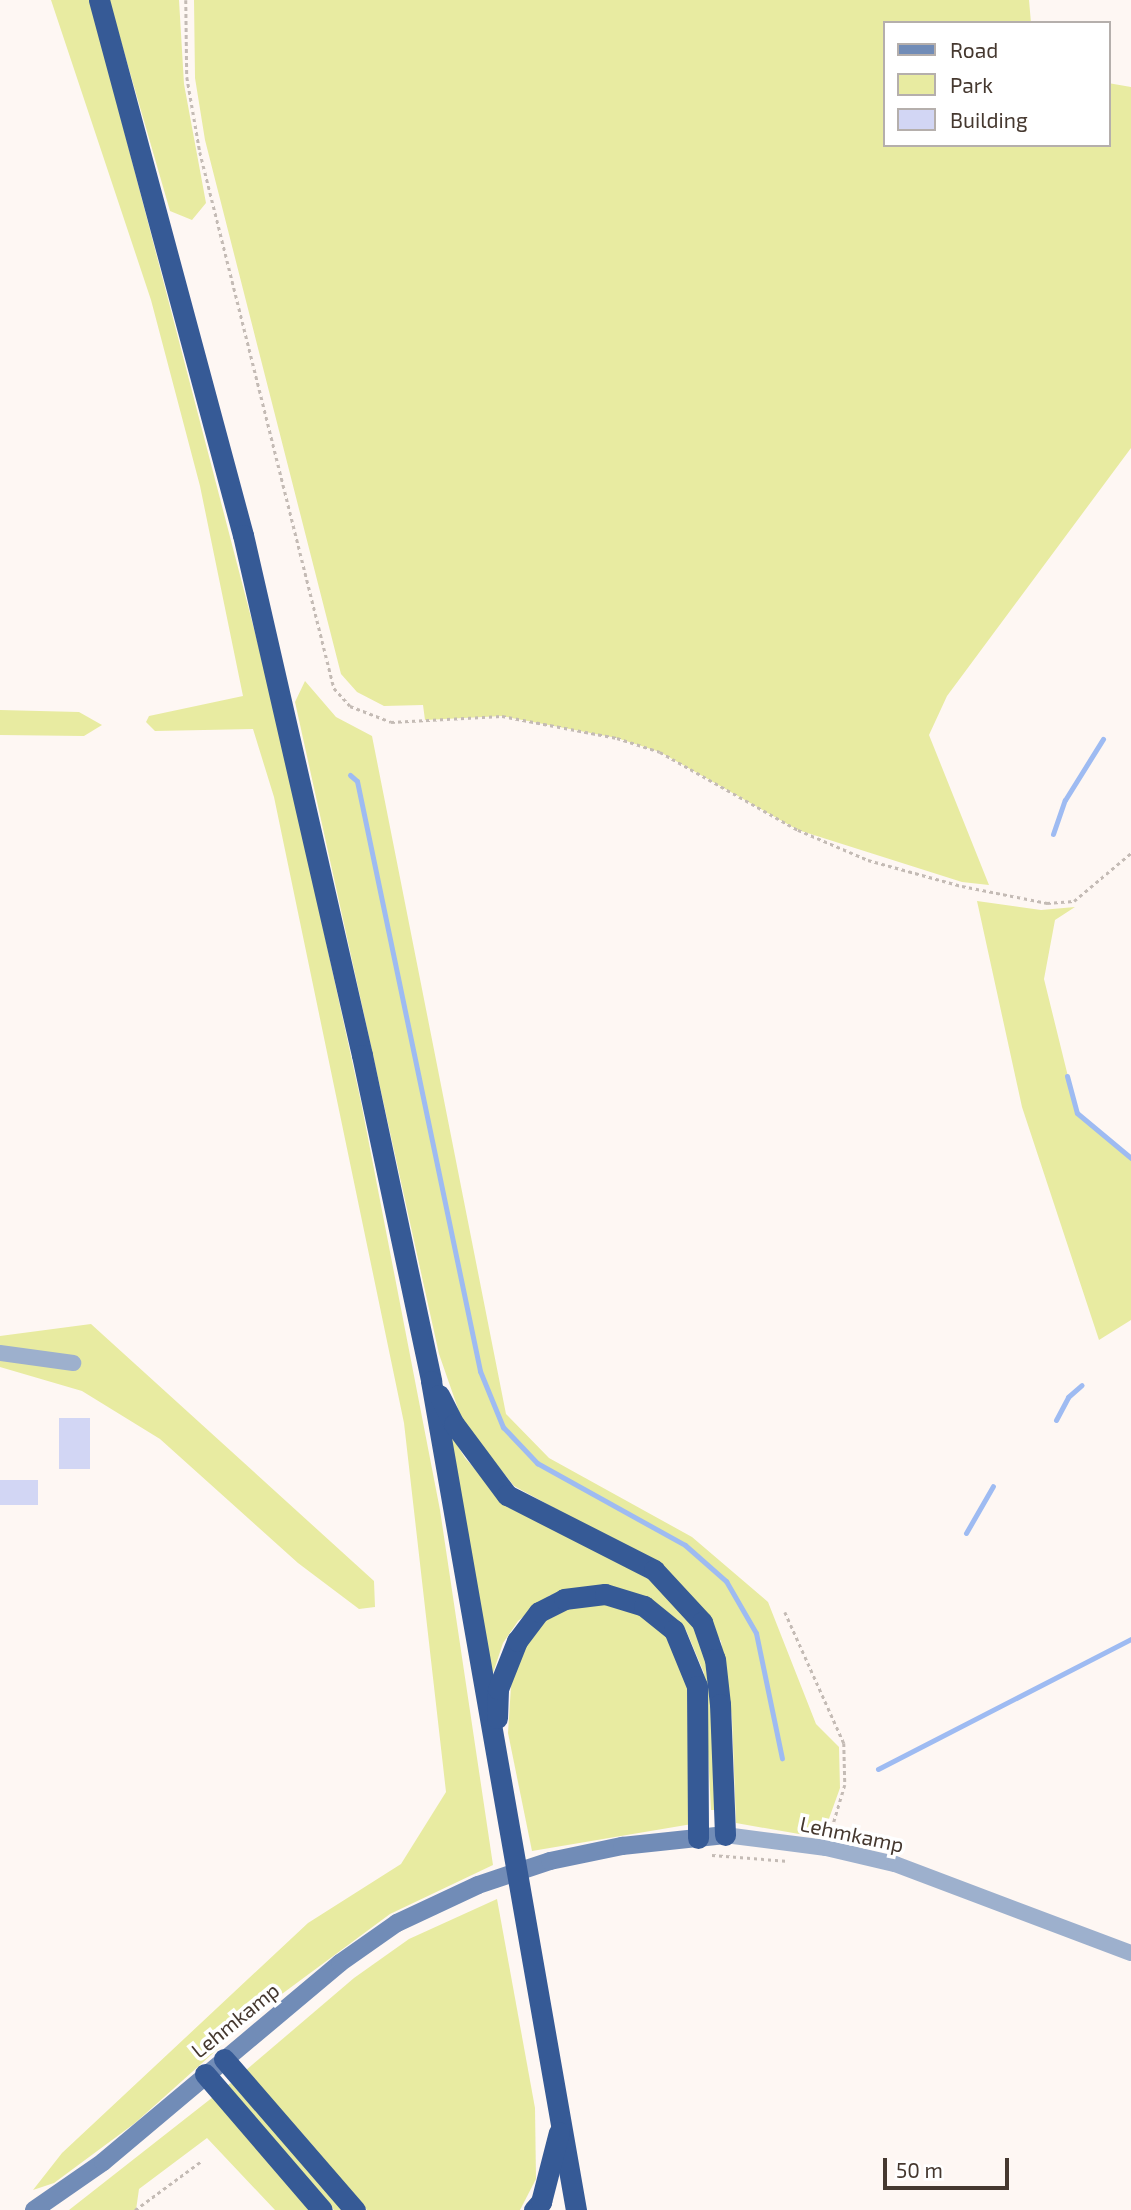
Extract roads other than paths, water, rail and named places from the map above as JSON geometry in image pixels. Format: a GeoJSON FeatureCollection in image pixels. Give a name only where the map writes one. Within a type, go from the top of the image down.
{"type":"FeatureCollection","features":[{"type":"Feature","properties":{"kind":"highway"},"geometry":{"type":"LineString","coordinates":[[99,0],[243,536],[432,1381],[495,1759],[576,2210]]}},
{"type":"Feature","properties":{"kind":"highway"},"geometry":{"type":"LineString","coordinates":[[432,1381],[454,1424],[507,1495],[654,1570],[702,1622],[715,1659],[719,1693],[725,1835]]}},
{"type":"Feature","properties":{"kind":"highway"},"geometry":{"type":"LineString","coordinates":[[495,1759],[498,1689],[517,1641],[539,1612],[564,1599],[605,1594],[644,1606],[674,1630],[698,1686],[702,1847]]}},
{"type":"Feature","properties":{"kind":"highway"},"geometry":{"type":"LineString","coordinates":[[224,2059],[355,2210]]}},
{"type":"Feature","properties":{"kind":"highway"},"geometry":{"type":"LineString","coordinates":[[205,2074],[322,2210]]}},
{"type":"Feature","properties":{"kind":"highway"},"geometry":{"type":"LineString","coordinates":[[534,2210],[541,2202],[560,2127]]}},
{"type":"Feature","properties":{"kind":"street"},"geometry":{"type":"LineString","coordinates":[[0,1353],[73,1363]]}},
{"type":"Feature","properties":{"kind":"street","name":"Lehmkamp"},"geometry":{"type":"LineString","coordinates":[[34,2210],[103,2162],[340,1963],[397,1923],[478,1885],[550,1861],[622,1846],[702,1847],[725,1835],[826,1849],[965,1888],[1131,1953]]}},
{"type":"Feature","properties":{"kind":"waterway"},"geometry":{"type":"LineString","coordinates":[[1053,834],[1065,800],[1103,739]]}},
{"type":"Feature","properties":{"kind":"waterway"},"geometry":{"type":"LineString","coordinates":[[350,775],[357,781],[480,1371],[503,1427],[537,1463],[685,1545],[726,1581],[756,1633],[782,1758]]}},
{"type":"Feature","properties":{"kind":"waterway"},"geometry":{"type":"LineString","coordinates":[[1067,1076],[1077,1113],[1131,1158]]}},
{"type":"Feature","properties":{"kind":"waterway"},"geometry":{"type":"LineString","coordinates":[[1056,1420],[1068,1397],[1082,1385]]}},
{"type":"Feature","properties":{"kind":"waterway"},"geometry":{"type":"LineString","coordinates":[[966,1533],[993,1486]]}},
{"type":"Feature","properties":{"kind":"waterway"},"geometry":{"type":"LineString","coordinates":[[878,1769],[1131,1639]]}}]}
